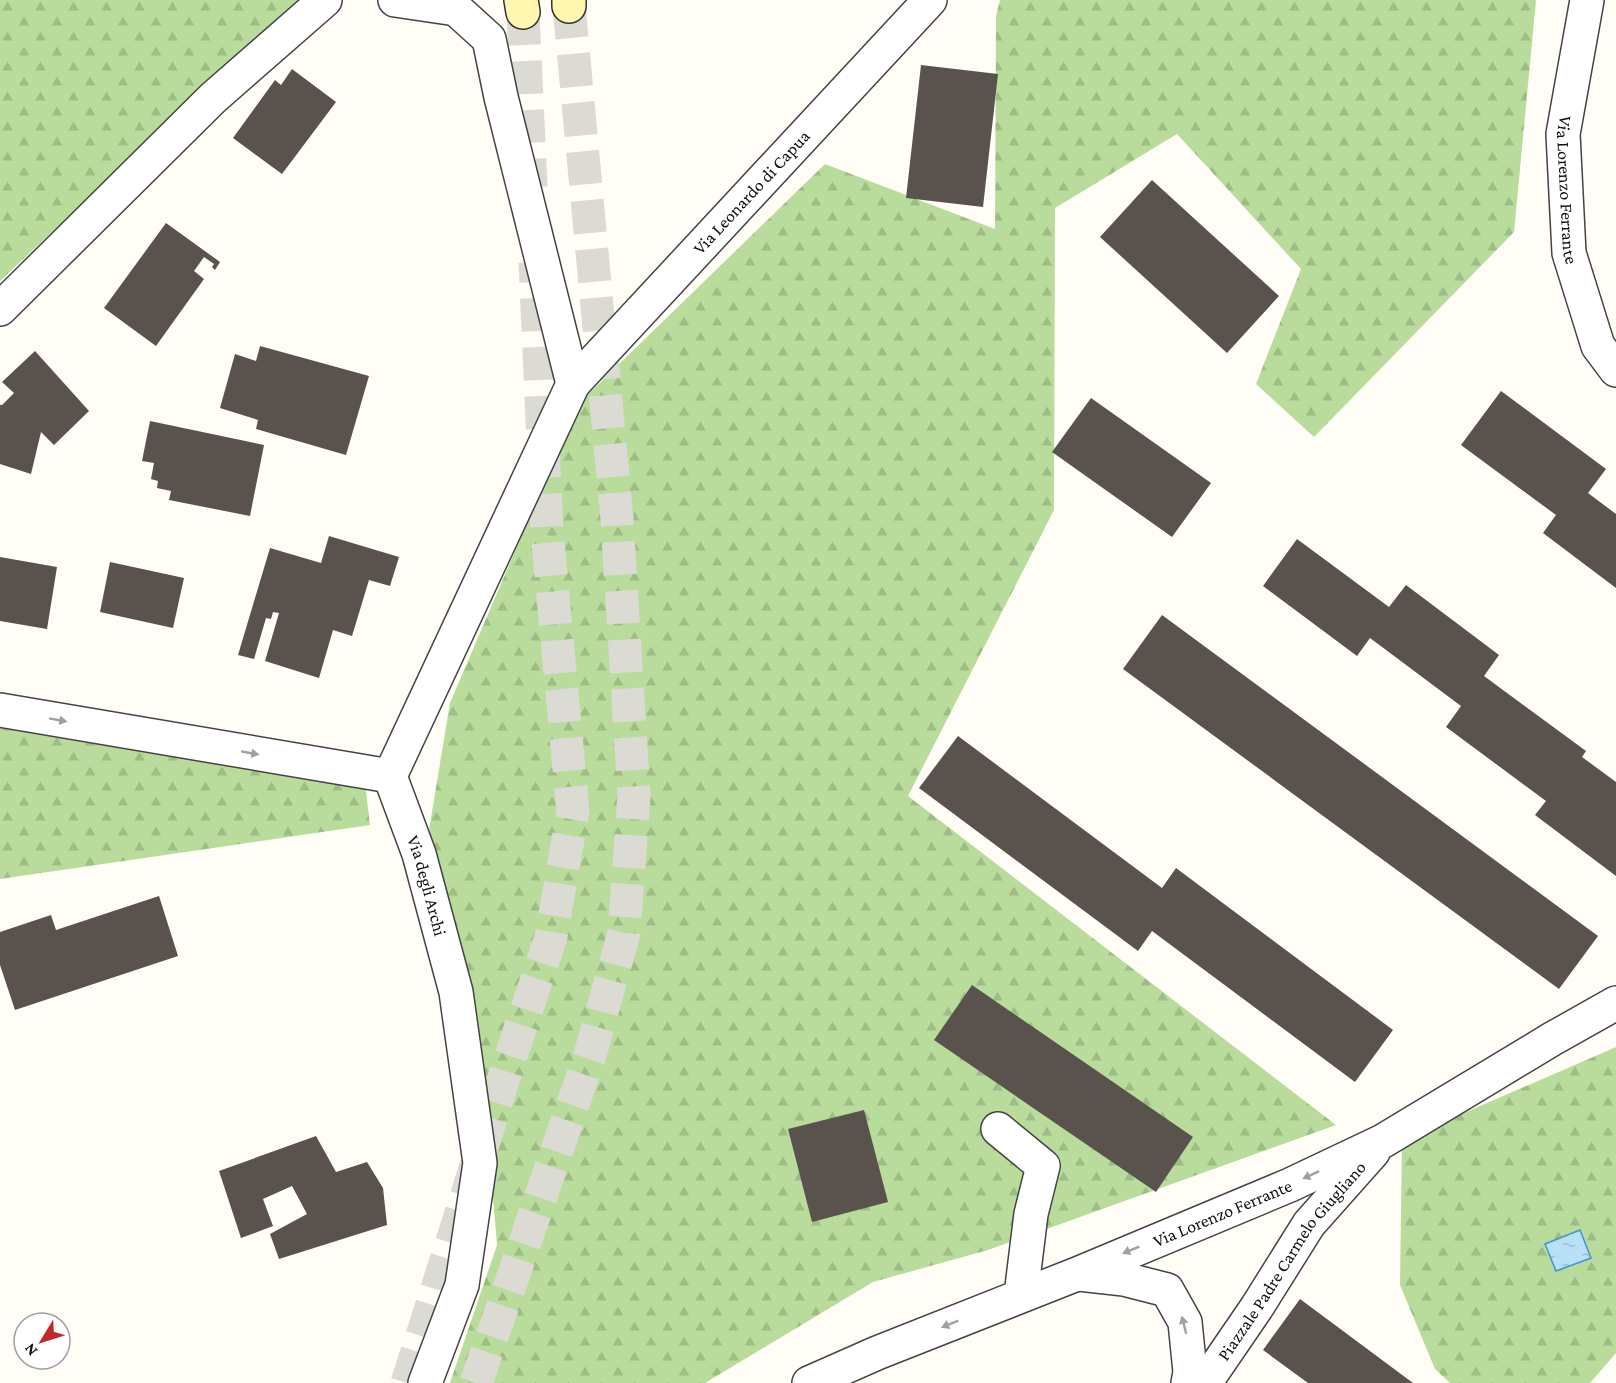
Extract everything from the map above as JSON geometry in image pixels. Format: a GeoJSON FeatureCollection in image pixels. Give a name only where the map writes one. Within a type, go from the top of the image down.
{"type":"FeatureCollection","features":[{"type":"Feature","properties":{"kind":"street"},"geometry":{"type":"LineString","coordinates":[[0,309],[213,98],[325,0]]}},
{"type":"Feature","properties":{"kind":"street"},"geometry":{"type":"LineString","coordinates":[[395,0],[456,9],[489,39],[501,97],[573,384]]}},
{"type":"Feature","properties":{"kind":"street","name":"Via Leonardo di Capua"},"geometry":{"type":"LineString","coordinates":[[390,776],[573,384],[930,0]]}},
{"type":"Feature","properties":{"kind":"street","name":"Via Lorenzo Ferrante"},"geometry":{"type":"LineString","coordinates":[[1587,0],[1563,134],[1569,253],[1598,346],[1616,370]]}},
{"type":"Feature","properties":{"kind":"street"},"geometry":{"type":"LineString","coordinates":[[0,710],[390,776]]}},
{"type":"Feature","properties":{"kind":"street","name":"Via degli Archi"},"geometry":{"type":"LineString","coordinates":[[390,776],[419,854],[456,992],[480,1163],[462,1286],[425,1383]]}},
{"type":"Feature","properties":{"kind":"street","name":"Via Lorenzo Ferrante"},"geometry":{"type":"LineString","coordinates":[[809,1383],[877,1353],[1077,1274],[1290,1185],[1383,1141],[1616,1003]]}},
{"type":"Feature","properties":{"kind":"street"},"geometry":{"type":"LineString","coordinates":[[998,1129],[1043,1166],[1031,1214],[1021,1295]]}},
{"type":"Feature","properties":{"kind":"street","name":"Piazzale Padre Carmelo Giugliano"},"geometry":{"type":"LineString","coordinates":[[1205,1383],[1257,1307],[1309,1224],[1383,1141]]}},
{"type":"Feature","properties":{"kind":"street"},"geometry":{"type":"LineString","coordinates":[[1077,1274],[1124,1279],[1167,1290],[1185,1322],[1190,1372],[1188,1383]]}},
{"type":"Feature","properties":{"kind":"green space"},"geometry":{"type":"Polygon","coordinates":[[[0,0],[298,0],[0,281],[0,0]]]}},
{"type":"Feature","properties":{"kind":"green space"},"geometry":{"type":"Polygon","coordinates":[[[1000,0],[1536,0],[1514,232],[1314,437],[1256,384],[1301,269],[1177,134],[1055,208],[1054,510],[908,796],[1336,1125],[988,1250],[873,1282],[705,1383],[450,1383],[497,1245],[483,1079],[429,830],[450,703],[578,404],[825,164],[995,229],[996,16],[1000,0]]]}},
{"type":"Feature","properties":{"kind":"green space"},"geometry":{"type":"Polygon","coordinates":[[[0,725],[365,783],[370,825],[0,879],[0,725]]]}},
{"type":"Feature","properties":{"kind":"green space"},"geometry":{"type":"Polygon","coordinates":[[[1616,1047],[1616,1353],[1590,1383],[1450,1383],[1435,1369],[1400,1285],[1402,1140],[1616,1047]]]}},
{"type":"Feature","properties":{"kind":"water"},"geometry":{"type":"Polygon","coordinates":[[[1580,1230],[1591,1258],[1556,1271],[1545,1244],[1580,1230]]]}},
{"type":"Feature","properties":{"kind":"building"},"geometry":{"type":"Polygon","coordinates":[[[921,65],[998,74],[983,207],[906,198],[921,65]]]}},
{"type":"Feature","properties":{"kind":"building"},"geometry":{"type":"Polygon","coordinates":[[[292,69],[336,102],[282,174],[233,138],[275,80],[281,85],[292,69]]]}},
{"type":"Feature","properties":{"kind":"building"},"geometry":{"type":"Polygon","coordinates":[[[1152,180],[1279,296],[1227,353],[1100,237],[1152,180]]]}},
{"type":"Feature","properties":{"kind":"building"},"geometry":{"type":"Polygon","coordinates":[[[166,223],[220,262],[215,270],[212,267],[214,264],[204,257],[194,271],[204,279],[156,346],[104,308],[166,223]]]}},
{"type":"Feature","properties":{"kind":"building"},"geometry":{"type":"Polygon","coordinates":[[[260,346],[369,376],[346,455],[256,429],[258,420],[220,408],[235,354],[256,361],[260,346]]]}},
{"type":"Feature","properties":{"kind":"building"},"geometry":{"type":"Polygon","coordinates":[[[35,351],[89,411],[54,445],[41,432],[31,474],[0,464],[0,405],[14,393],[2,382],[35,351]]]}},
{"type":"Feature","properties":{"kind":"building"},"geometry":{"type":"Polygon","coordinates":[[[1501,391],[1606,469],[1588,493],[1616,514],[1616,588],[1543,533],[1556,515],[1461,445],[1501,391]]]}},
{"type":"Feature","properties":{"kind":"building"},"geometry":{"type":"Polygon","coordinates":[[[1091,398],[1211,483],[1172,537],[1052,452],[1091,398]]]}},
{"type":"Feature","properties":{"kind":"building"},"geometry":{"type":"Polygon","coordinates":[[[150,421],[264,445],[250,516],[169,500],[171,491],[157,488],[158,481],[151,479],[154,463],[142,461],[150,421]]]}},
{"type":"Feature","properties":{"kind":"building"},"geometry":{"type":"Polygon","coordinates":[[[329,536],[399,557],[390,586],[369,580],[352,636],[333,630],[319,678],[265,661],[279,613],[273,612],[271,619],[266,618],[254,659],[238,655],[270,548],[321,563],[329,536]]]}},
{"type":"Feature","properties":{"kind":"building"},"geometry":{"type":"Polygon","coordinates":[[[1297,539],[1389,607],[1406,585],[1499,655],[1484,676],[1586,751],[1582,757],[1616,782],[1616,876],[1535,815],[1546,801],[1446,727],[1461,706],[1370,638],[1357,656],[1263,586],[1297,539]]]}},
{"type":"Feature","properties":{"kind":"building"},"geometry":{"type":"Polygon","coordinates":[[[0,557],[57,567],[47,629],[0,621],[0,557]]]}},
{"type":"Feature","properties":{"kind":"building"},"geometry":{"type":"Polygon","coordinates":[[[110,562],[184,578],[173,628],[100,612],[110,562]]]}},
{"type":"Feature","properties":{"kind":"building"},"geometry":{"type":"Polygon","coordinates":[[[1162,615],[1598,936],[1559,989],[1123,669],[1162,615]]]}},
{"type":"Feature","properties":{"kind":"building"},"geometry":{"type":"Polygon","coordinates":[[[958,736],[1162,888],[1176,868],[1393,1030],[1355,1082],[1152,931],[1138,951],[919,788],[958,736]]]}},
{"type":"Feature","properties":{"kind":"building"},"geometry":{"type":"Polygon","coordinates":[[[159,896],[178,956],[15,1010],[0,965],[0,932],[51,915],[56,930],[159,896]]]}},
{"type":"Feature","properties":{"kind":"building"},"geometry":{"type":"Polygon","coordinates":[[[972,985],[1193,1137],[1156,1192],[934,1040],[972,985]]]}},
{"type":"Feature","properties":{"kind":"building"},"geometry":{"type":"Polygon","coordinates":[[[864,1110],[888,1202],[812,1222],[788,1129],[864,1110]]]}},
{"type":"Feature","properties":{"kind":"building"},"geometry":{"type":"Polygon","coordinates":[[[316,1136],[336,1172],[367,1162],[383,1188],[387,1225],[279,1259],[270,1234],[307,1214],[292,1186],[263,1199],[273,1226],[241,1238],[219,1171],[316,1136]]]}},
{"type":"Feature","properties":{"kind":"building"},"geometry":{"type":"Polygon","coordinates":[[[1300,1299],[1413,1383],[1308,1383],[1263,1350],[1300,1299]]]}},
{"type":"Feature","properties":{"kind":"tunnel"},"geometry":{"type":"LineString","coordinates":[[476,1383],[590,1055],[624,933],[634,795],[617,519],[569,6]]}},
{"type":"Feature","properties":{"kind":"tunnel"},"geometry":{"type":"LineString","coordinates":[[523,12],[531,187]]}},
{"type":"Feature","properties":{"kind":"tunnel"},"geometry":{"type":"LineString","coordinates":[[407,1383],[551,937],[573,811],[547,532],[535,262]]}}]}
